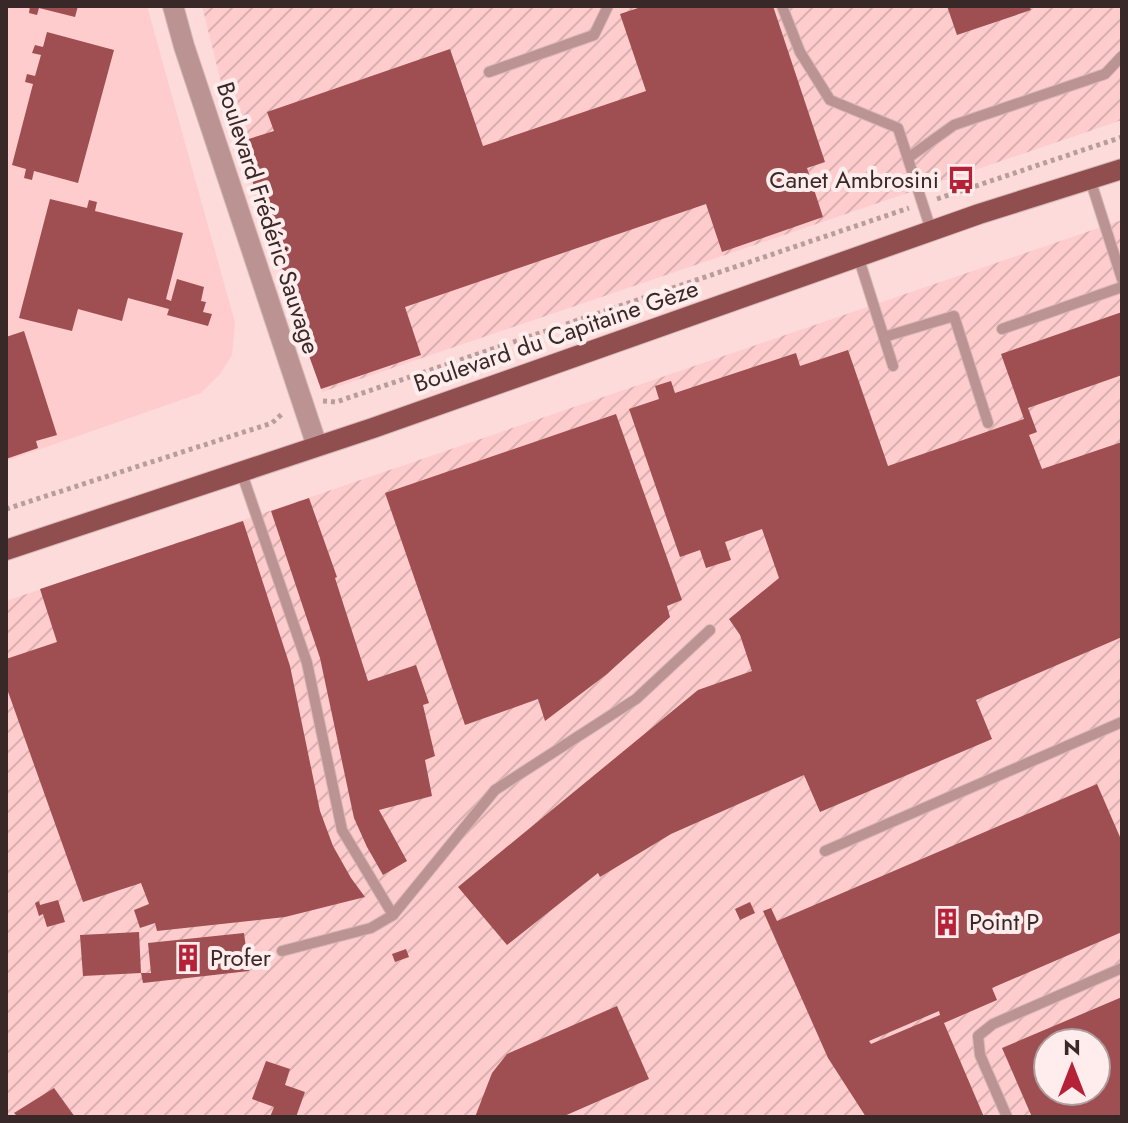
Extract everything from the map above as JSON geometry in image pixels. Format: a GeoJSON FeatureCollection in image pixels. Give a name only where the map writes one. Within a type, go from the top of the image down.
{"type":"FeatureCollection","features":[{"type":"Feature","properties":{"kind":"main road","name":"Boulevard du Capitaine Gèze"},"geometry":{"type":"LineString","coordinates":[[6,550],[373,428],[931,230],[1122,169]]}},
{"type":"Feature","properties":{"kind":"street","name":"Boulevard Frédéric Sauvage"},"geometry":{"type":"LineString","coordinates":[[173,6],[317,446]]}},
{"type":"Feature","properties":{"kind":"lane"},"geometry":{"type":"LineString","coordinates":[[489,72],[594,35],[608,6]]}},
{"type":"Feature","properties":{"kind":"lane"},"geometry":{"type":"LineString","coordinates":[[782,6],[800,52],[830,100],[898,128],[931,230]]}},
{"type":"Feature","properties":{"kind":"lane"},"geometry":{"type":"LineString","coordinates":[[908,158],[954,125],[1105,74],[1122,56]]}},
{"type":"Feature","properties":{"kind":"lane"},"geometry":{"type":"LineString","coordinates":[[1090,179],[1122,279]]}},
{"type":"Feature","properties":{"kind":"lane"},"geometry":{"type":"LineString","coordinates":[[858,256],[893,366]]}},
{"type":"Feature","properties":{"kind":"lane"},"geometry":{"type":"LineString","coordinates":[[1002,329],[1122,287]]}},
{"type":"Feature","properties":{"kind":"lane"},"geometry":{"type":"LineString","coordinates":[[884,337],[954,316],[988,423]]}},
{"type":"Feature","properties":{"kind":"lane"},"geometry":{"type":"LineString","coordinates":[[241,471],[307,663],[342,830],[393,915]]}},
{"type":"Feature","properties":{"kind":"lane"},"geometry":{"type":"LineString","coordinates":[[282,951],[371,928],[393,915],[495,790],[636,699],[710,630]]}},
{"type":"Feature","properties":{"kind":"lane"},"geometry":{"type":"LineString","coordinates":[[825,851],[1122,722]]}},
{"type":"Feature","properties":{"kind":"lane"},"geometry":{"type":"LineString","coordinates":[[1007,1117],[980,1055],[978,1036],[993,1024],[1122,968]]}},
{"type":"Feature","properties":{"kind":"path"},"geometry":{"type":"LineString","coordinates":[[6,509],[272,423],[289,408],[316,401],[336,402],[1122,137]]}},
{"type":"Feature","properties":{"kind":"shaded area"},"geometry":{"type":"Polygon","coordinates":[[[6,6],[147,6],[235,323],[232,355],[220,374],[201,393],[6,461],[6,6]]]}},
{"type":"Feature","properties":{"kind":"shaded area"},"geometry":{"type":"Polygon","coordinates":[[[202,6],[1122,6],[1122,120],[322,392],[222,104],[226,102],[202,6]]]}},
{"type":"Feature","properties":{"kind":"shaded area"},"geometry":{"type":"Polygon","coordinates":[[[1122,220],[1122,1117],[6,1117],[6,601],[1122,220]]]}},
{"type":"Feature","properties":{"kind":"building"},"geometry":{"type":"Polygon","coordinates":[[[30,6],[78,6],[75,17],[39,8],[37,15],[29,13],[30,6]]]}},
{"type":"Feature","properties":{"kind":"building"},"geometry":{"type":"Polygon","coordinates":[[[644,6],[773,6],[825,162],[807,168],[823,217],[722,252],[706,204],[405,307],[421,355],[321,389],[239,142],[274,131],[267,112],[450,49],[483,146],[646,91],[620,14],[644,6]]]}},
{"type":"Feature","properties":{"kind":"building"},"geometry":{"type":"Polygon","coordinates":[[[947,6],[1029,6],[1031,10],[957,35],[947,6]]]}},
{"type":"Feature","properties":{"kind":"building"},"geometry":{"type":"Polygon","coordinates":[[[47,32],[114,50],[78,183],[34,171],[32,180],[24,178],[26,169],[12,165],[33,84],[25,82],[27,74],[35,76],[41,55],[32,53],[35,45],[43,47],[47,32]]]}},
{"type":"Feature","properties":{"kind":"building"},"geometry":{"type":"Polygon","coordinates":[[[50,199],[87,208],[89,200],[97,202],[95,211],[183,233],[166,299],[171,301],[177,279],[204,287],[201,301],[206,302],[203,312],[212,314],[208,326],[167,315],[169,309],[128,298],[122,321],[78,309],[72,331],[19,318],[50,199]]]}},
{"type":"Feature","properties":{"kind":"building"},"geometry":{"type":"Polygon","coordinates":[[[1122,312],[1122,375],[1028,408],[1037,432],[1029,435],[1042,469],[1122,442],[1122,637],[976,700],[992,739],[820,812],[804,775],[671,834],[600,877],[598,873],[507,945],[458,887],[698,690],[752,671],[740,635],[729,619],[779,578],[762,529],[725,542],[731,560],[706,568],[700,550],[680,557],[629,409],[659,399],[655,386],[671,381],[675,393],[796,353],[800,366],[848,350],[888,466],[1024,419],[1001,354],[1122,312]]]}},
{"type":"Feature","properties":{"kind":"building"},"geometry":{"type":"Polygon","coordinates":[[[24,331],[57,435],[36,441],[38,448],[6,459],[6,337],[24,331]]]}},
{"type":"Feature","properties":{"kind":"building"},"geometry":{"type":"Polygon","coordinates":[[[616,414],[682,600],[667,606],[670,617],[607,674],[545,721],[538,699],[465,725],[385,493],[616,414]]]}},
{"type":"Feature","properties":{"kind":"building"},"geometry":{"type":"Polygon","coordinates":[[[309,498],[337,577],[368,681],[416,665],[429,703],[423,705],[435,756],[425,760],[432,796],[379,810],[407,861],[383,875],[354,818],[320,658],[271,511],[309,498]]]}},
{"type":"Feature","properties":{"kind":"building"},"geometry":{"type":"Polygon","coordinates":[[[243,521],[290,666],[320,811],[333,846],[365,897],[285,917],[157,931],[155,923],[140,928],[134,910],[149,904],[141,883],[83,902],[6,686],[6,659],[57,642],[40,589],[243,521]]]}},
{"type":"Feature","properties":{"kind":"building","name":"Point P"},"geometry":{"type":"Polygon","coordinates":[[[1097,784],[1122,836],[1122,932],[992,988],[997,1000],[944,1023],[984,1117],[866,1117],[828,1058],[763,911],[771,908],[777,921],[1097,784]],[[939,1011],[869,1041],[871,1044],[940,1015],[939,1011]]]}},
{"type":"Feature","properties":{"kind":"building"},"geometry":{"type":"Polygon","coordinates":[[[58,900],[65,922],[47,927],[35,903],[39,901],[40,905],[58,900]]]}},
{"type":"Feature","properties":{"kind":"building"},"geometry":{"type":"Polygon","coordinates":[[[750,902],[755,913],[740,920],[735,909],[750,902]]]}},
{"type":"Feature","properties":{"kind":"building"},"geometry":{"type":"Polygon","coordinates":[[[139,932],[141,973],[83,976],[80,935],[139,932]]]}},
{"type":"Feature","properties":{"kind":"building","name":"Profer"},"geometry":{"type":"Polygon","coordinates":[[[244,933],[249,971],[143,983],[141,973],[151,973],[148,943],[244,933]]]}},
{"type":"Feature","properties":{"kind":"building"},"geometry":{"type":"Polygon","coordinates":[[[406,949],[409,957],[395,962],[392,954],[406,949]]]}},
{"type":"Feature","properties":{"kind":"building"},"geometry":{"type":"Polygon","coordinates":[[[1122,997],[1122,1114],[1114,1117],[1032,1117],[1002,1048],[1032,1035],[1032,1107],[1112,1107],[1112,1027],[1051,1027],[1122,997]]]}},
{"type":"Feature","properties":{"kind":"building"},"geometry":{"type":"Polygon","coordinates":[[[617,1006],[649,1079],[562,1117],[475,1117],[492,1073],[507,1054],[617,1006]]]}},
{"type":"Feature","properties":{"kind":"building"},"geometry":{"type":"Polygon","coordinates":[[[266,1061],[290,1069],[285,1085],[305,1092],[296,1117],[270,1117],[274,1107],[252,1099],[266,1061]]]}},
{"type":"Feature","properties":{"kind":"building"},"geometry":{"type":"Polygon","coordinates":[[[54,1088],[75,1117],[18,1117],[14,1113],[54,1088]]]}},
{"type":"Feature","properties":{"kind":"place","name":"Canet Ambrosini"},"geometry":{"type":"Point","coordinates":[961,180]}},
{"type":"Feature","properties":{"kind":"place","name":"Point P"},"geometry":{"type":"Point","coordinates":[947,922]}},
{"type":"Feature","properties":{"kind":"place","name":"Profer"},"geometry":{"type":"Point","coordinates":[188,958]}}]}
